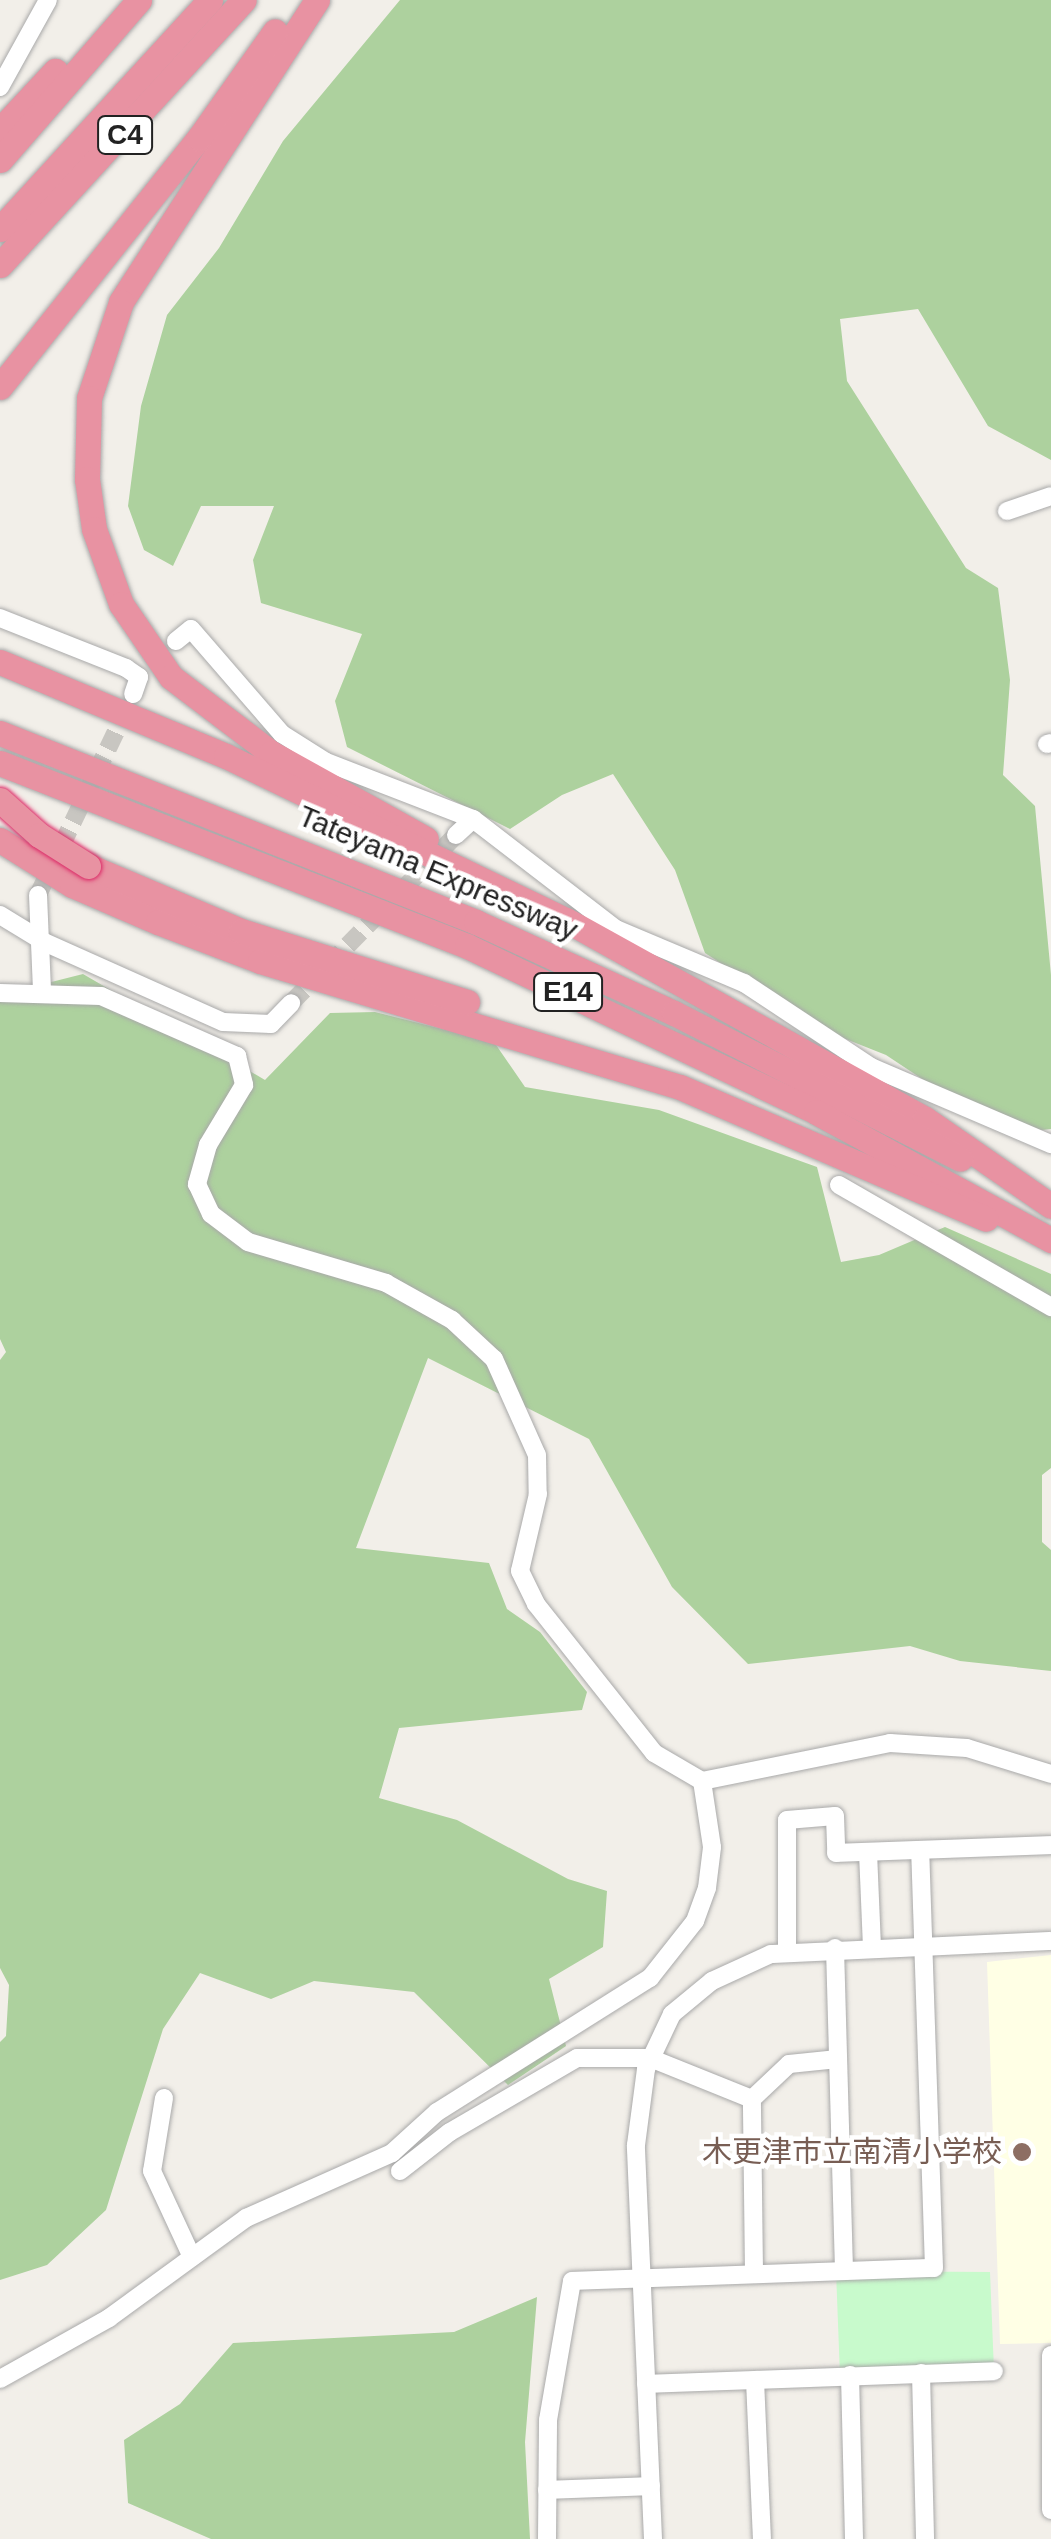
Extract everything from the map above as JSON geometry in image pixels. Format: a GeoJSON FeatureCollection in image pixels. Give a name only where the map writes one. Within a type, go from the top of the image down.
{"type":"FeatureCollection","features":[{"type":"Feature","properties":{"kind":"highway"},"geometry":{"type":"LineString","coordinates":[[0,130],[119,0]]}},
{"type":"Feature","properties":{"kind":"highway"},"geometry":{"type":"LineString","coordinates":[[0,160],[139,0]]}},
{"type":"Feature","properties":{"kind":"highway","name":"C4"},"geometry":{"type":"LineString","coordinates":[[0,229],[210,0]]}},
{"type":"Feature","properties":{"kind":"highway","name":"C4"},"geometry":{"type":"LineString","coordinates":[[0,266],[244,0]]}},
{"type":"Feature","properties":{"kind":"highway"},"geometry":{"type":"LineString","coordinates":[[0,387],[199,138],[297,0]]}},
{"type":"Feature","properties":{"kind":"highway"},"geometry":{"type":"LineString","coordinates":[[317,0],[121,302],[89,398],[87,479],[94,528],[121,604],[171,677],[228,725],[471,863],[484,882]]}},
{"type":"Feature","properties":{"kind":"highway"},"geometry":{"type":"LineString","coordinates":[[0,662],[226,756],[566,920],[926,1119],[1051,1208]]}},
{"type":"Feature","properties":{"kind":"highway","name":"Tateyama Expressway"},"geometry":{"type":"LineString","coordinates":[[0,733],[476,922],[674,1013],[1051,1208]]}},
{"type":"Feature","properties":{"kind":"highway","name":"Tateyama Expressway"},"geometry":{"type":"LineString","coordinates":[[0,763],[485,954],[816,1112],[1051,1243]]}},
{"type":"Feature","properties":{"kind":"highway"},"geometry":{"type":"LineString","coordinates":[[0,800],[39,836],[88,866],[241,930],[556,1032],[1051,1243]]}},
{"type":"Feature","properties":{"kind":"highway"},"geometry":{"type":"LineString","coordinates":[[0,840],[72,885],[260,960],[680,1087]]}},
{"type":"Feature","properties":{"kind":"street"},"geometry":{"type":"LineString","coordinates":[[0,88],[48,0]]}},
{"type":"Feature","properties":{"kind":"street"},"geometry":{"type":"LineString","coordinates":[[1007,512],[1051,496]]}},
{"type":"Feature","properties":{"kind":"street"},"geometry":{"type":"LineString","coordinates":[[0,618],[126,668],[139,677],[134,694]]}},
{"type":"Feature","properties":{"kind":"street"},"geometry":{"type":"LineString","coordinates":[[176,641],[191,628],[282,734],[326,762],[473,819],[616,930],[744,983],[871,1067],[1051,1144]]}},
{"type":"Feature","properties":{"kind":"street"},"geometry":{"type":"LineString","coordinates":[[456,836],[473,819]]}},
{"type":"Feature","properties":{"kind":"street"},"geometry":{"type":"LineString","coordinates":[[38,896],[44,942],[42,990]]}},
{"type":"Feature","properties":{"kind":"street"},"geometry":{"type":"LineString","coordinates":[[0,915],[44,942],[223,1022],[272,1024],[291,1003]]}},
{"type":"Feature","properties":{"kind":"street"},"geometry":{"type":"LineString","coordinates":[[0,993],[42,990],[101,996],[237,1056],[244,1085],[208,1145],[197,1184],[210,1214],[248,1242],[386,1284],[452,1320],[494,1359],[536,1455],[538,1494],[520,1571],[536,1604],[654,1753],[702,1781],[890,1743],[948,1744],[1051,1774]]}},
{"type":"Feature","properties":{"kind":"street"},"geometry":{"type":"LineString","coordinates":[[839,1186],[1051,1307]]}},
{"type":"Feature","properties":{"kind":"street"},"geometry":{"type":"LineString","coordinates":[[0,2379],[109,2318],[282,2198],[392,2153],[452,2102],[650,1978],[696,1921],[707,1888],[712,1846],[702,1781]]}},
{"type":"Feature","properties":{"kind":"street"},"geometry":{"type":"LineString","coordinates":[[787,1952],[787,1820],[835,1816],[836,1853],[1051,1844]]}},
{"type":"Feature","properties":{"kind":"street"},"geometry":{"type":"LineString","coordinates":[[547,2539],[548,2420],[572,2281],[934,2268],[920,1850]]}},
{"type":"Feature","properties":{"kind":"street"},"geometry":{"type":"LineString","coordinates":[[868,1852],[872,1947]]}},
{"type":"Feature","properties":{"kind":"street"},"geometry":{"type":"LineString","coordinates":[[653,2539],[636,2132],[650,2058],[672,2014],[712,1981],[787,1952],[1051,1941]]}},
{"type":"Feature","properties":{"kind":"street"},"geometry":{"type":"LineString","coordinates":[[835,1948],[844,2270]]}},
{"type":"Feature","properties":{"kind":"street"},"geometry":{"type":"LineString","coordinates":[[400,2171],[450,2132],[576,2058],[650,2058],[752,2099]]}},
{"type":"Feature","properties":{"kind":"street"},"geometry":{"type":"LineString","coordinates":[[754,2274],[752,2099],[790,2064],[838,2060]]}},
{"type":"Feature","properties":{"kind":"street"},"geometry":{"type":"LineString","coordinates":[[164,2098],[152,2170],[192,2258]]}},
{"type":"Feature","properties":{"kind":"street"},"geometry":{"type":"LineString","coordinates":[[1051,2354],[1051,2510]]}},
{"type":"Feature","properties":{"kind":"street"},"geometry":{"type":"LineString","coordinates":[[646,2384],[994,2371]]}},
{"type":"Feature","properties":{"kind":"street"},"geometry":{"type":"LineString","coordinates":[[920,2373],[925,2539]]}},
{"type":"Feature","properties":{"kind":"street"},"geometry":{"type":"LineString","coordinates":[[850,2376],[854,2539]]}},
{"type":"Feature","properties":{"kind":"street"},"geometry":{"type":"LineString","coordinates":[[755,2380],[762,2539]]}},
{"type":"Feature","properties":{"kind":"street"},"geometry":{"type":"LineString","coordinates":[[547,2490],[650,2486]]}},
{"type":"Feature","properties":{"kind":"shaded area","name":"木更津市立南清小学校"},"geometry":{"type":"Polygon","coordinates":[[[1051,1955],[1051,2343],[1000,2344],[987,1962],[1051,1955]]]}},
{"type":"Feature","properties":{"kind":"green space"},"geometry":{"type":"Polygon","coordinates":[[[400,0],[1051,0],[1051,460],[988,426],[918,309],[840,319],[847,381],[966,568],[998,588],[1010,680],[1003,775],[1035,806],[1051,975],[1051,1129],[1005,1134],[886,1055],[823,1030],[705,953],[675,870],[613,774],[562,795],[510,829],[347,747],[335,701],[362,634],[261,603],[253,560],[274,506],[201,506],[173,566],[144,550],[128,506],[141,406],[167,315],[219,248],[283,141],[400,0]]]}},
{"type":"Feature","properties":{"kind":"green space"},"geometry":{"type":"Polygon","coordinates":[[[83,974],[265,1080],[330,1013],[375,1012],[494,1042],[525,1087],[659,1110],[817,1167],[841,1262],[879,1255],[945,1227],[1051,1274],[1051,1468],[1042,1475],[1042,1542],[1051,1550],[1051,1671],[960,1661],[910,1646],[748,1664],[672,1587],[589,1439],[428,1358],[356,1548],[489,1563],[507,1609],[540,1632],[587,1692],[582,1710],[399,1728],[379,1798],[457,1820],[568,1879],[607,1891],[603,1947],[549,1979],[566,2046],[508,2085],[414,1992],[314,1981],[271,1999],[200,1973],[163,2029],[106,2210],[47,2265],[0,2280],[0,2042],[6,2036],[9,1985],[0,1968],[0,1360],[6,1352],[0,1339],[0,995],[83,974]]]}},
{"type":"Feature","properties":{"kind":"green space"},"geometry":{"type":"Polygon","coordinates":[[[836,2271],[990,2272],[994,2371],[840,2376],[836,2271]]]}},
{"type":"Feature","properties":{"kind":"green space"},"geometry":{"type":"Polygon","coordinates":[[[537,2297],[525,2442],[530,2539],[211,2539],[128,2503],[124,2440],[180,2404],[233,2343],[454,2332],[537,2297]]]}},
{"type":"Feature","properties":{"kind":"tunnel"},"geometry":{"type":"LineString","coordinates":[[38,895],[128,706]]}},
{"type":"Feature","properties":{"kind":"tunnel"},"geometry":{"type":"LineString","coordinates":[[291,1003],[456,835]]}},
{"type":"Feature","properties":{"kind":"place","name":"木更津市立南清小学校"},"geometry":{"type":"Point","coordinates":[1022,2152]}}]}
